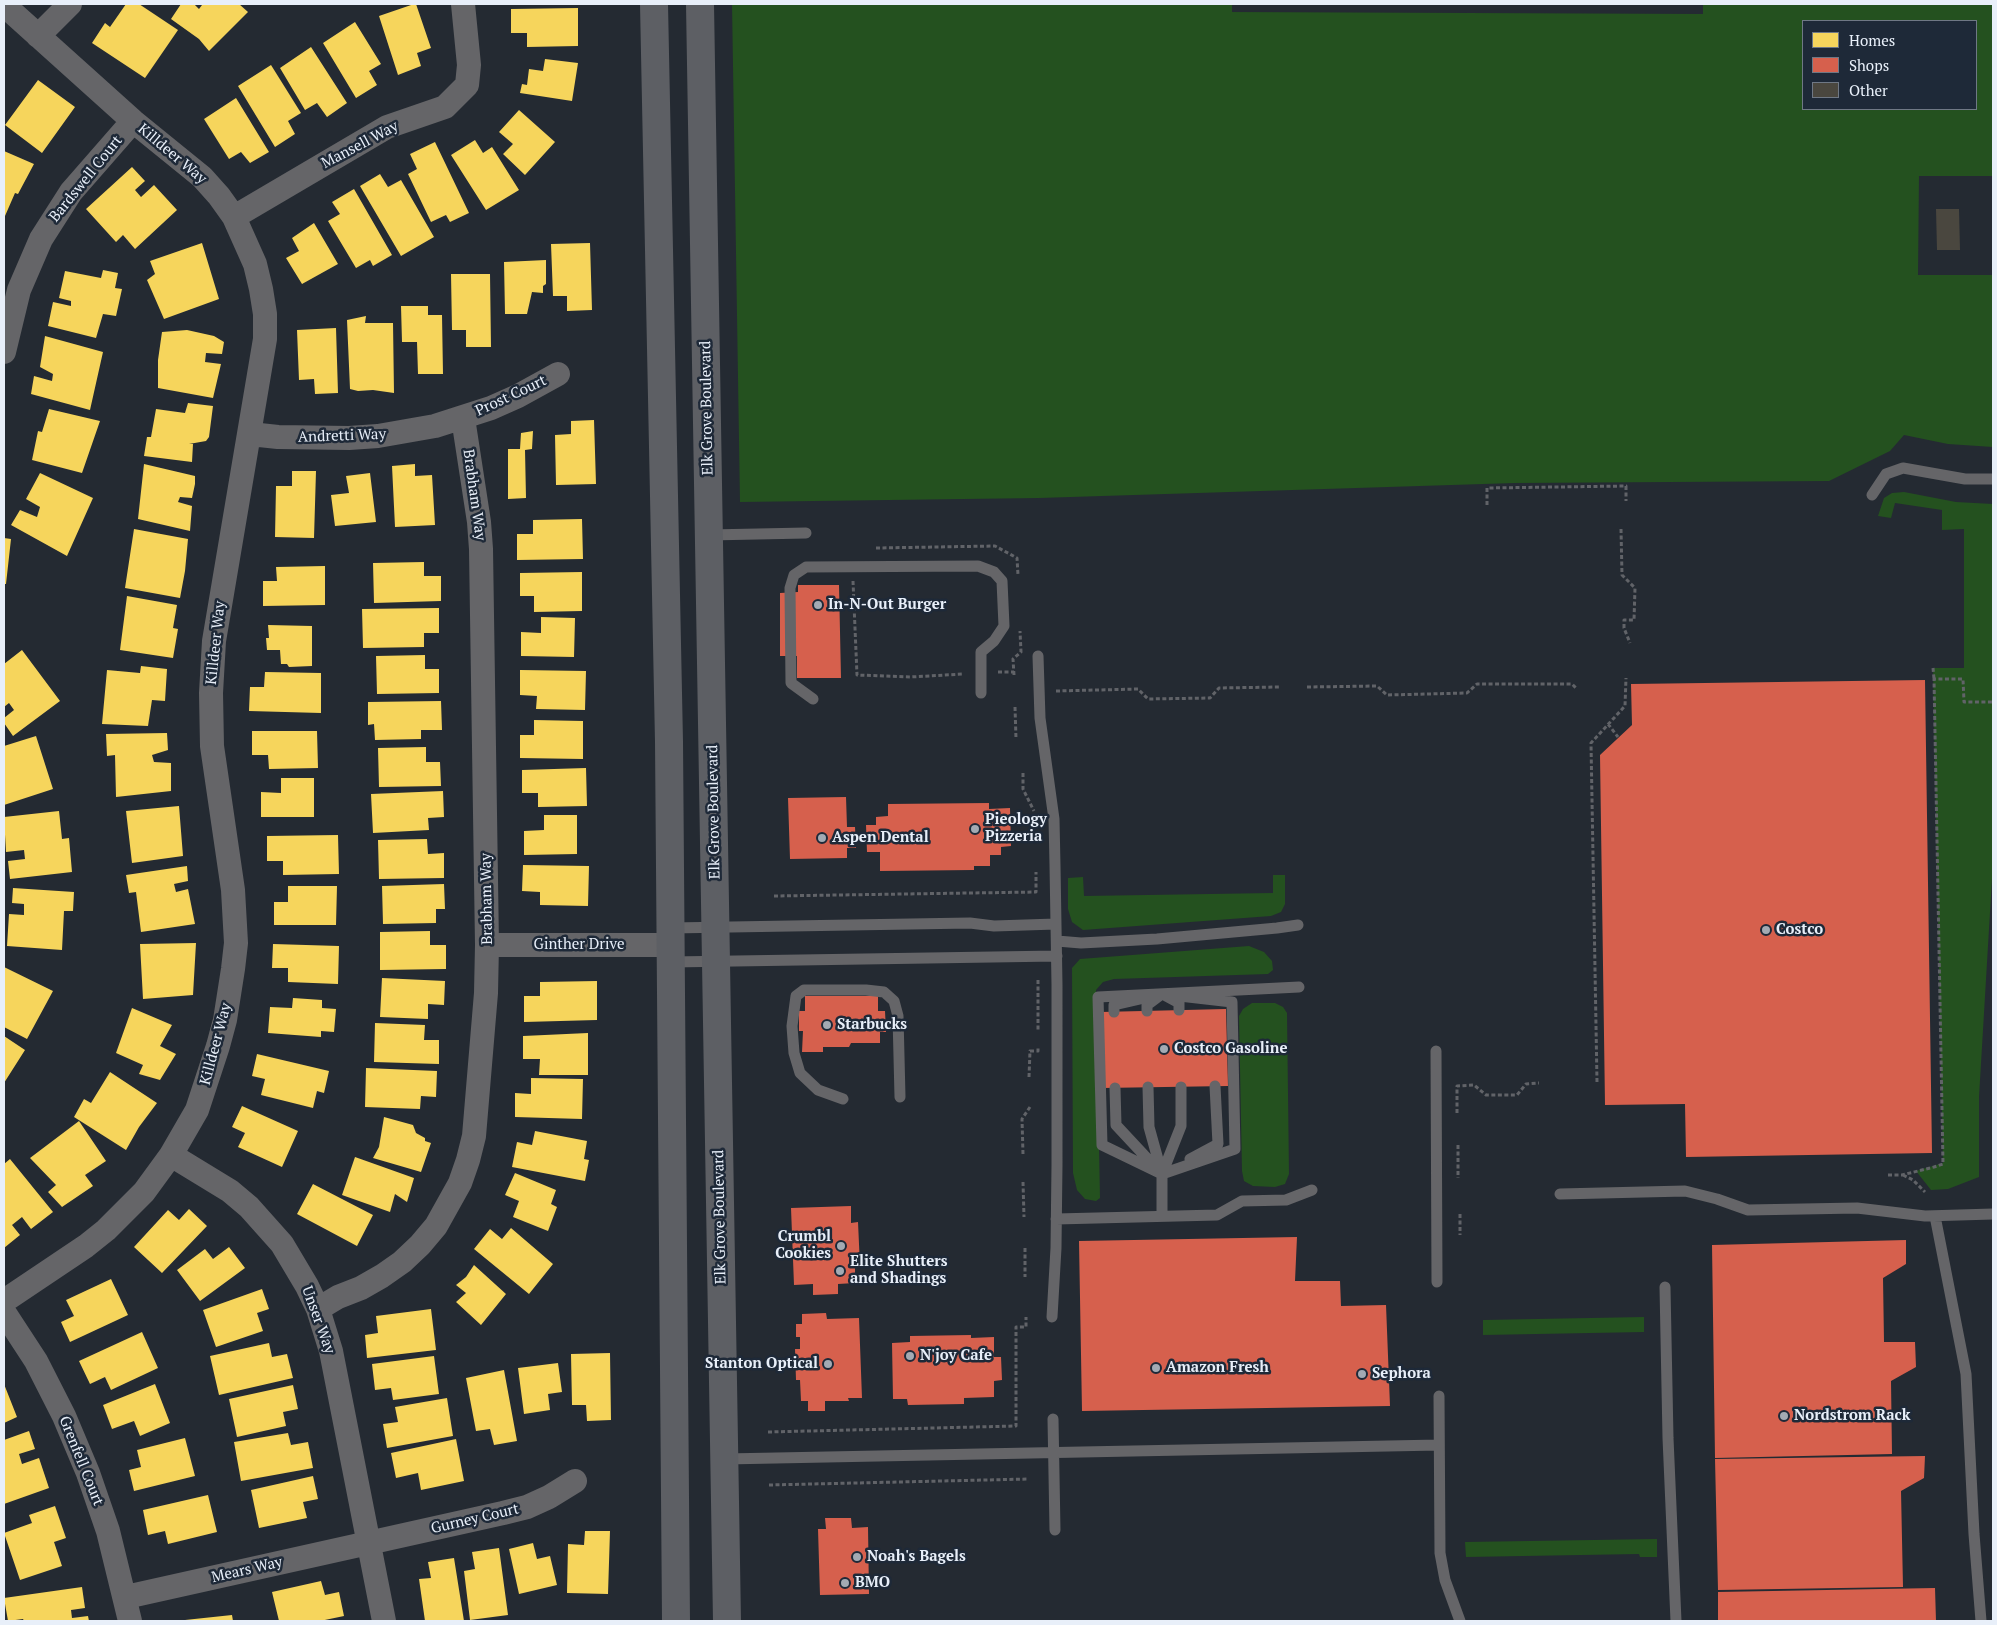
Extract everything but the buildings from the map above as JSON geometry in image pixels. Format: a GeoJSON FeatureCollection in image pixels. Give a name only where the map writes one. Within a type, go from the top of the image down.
{"type":"FeatureCollection","features":[{"type":"Feature","properties":{"kind":"main road"},"geometry":{"type":"LineString","coordinates":[[654,4],[669,732],[676,1621]]}},
{"type":"Feature","properties":{"kind":"main road","name":"Elk Grove Boulevard"},"geometry":{"type":"LineString","coordinates":[[700,4],[727,1621]]}},
{"type":"Feature","properties":{"kind":"street","name":"Killdeer Way"},"geometry":{"type":"LineString","coordinates":[[4,4],[133,121],[202,177],[234,218],[255,264],[265,314],[262,364],[214,641],[211,693],[212,746],[233,890],[236,943],[225,1020],[198,1110],[172,1155],[144,1192],[106,1230],[86,1246],[4,1301]]}},
{"type":"Feature","properties":{"kind":"street"},"geometry":{"type":"LineString","coordinates":[[38,36],[70,4]]}},
{"type":"Feature","properties":{"kind":"street","name":"Mansell Way"},"geometry":{"type":"LineString","coordinates":[[234,218],[387,128],[445,107],[466,85],[470,65],[463,4]]}},
{"type":"Feature","properties":{"kind":"street","name":"Bardswell Court"},"geometry":{"type":"LineString","coordinates":[[4,352],[19,290],[41,238],[71,192],[133,121]]}},
{"type":"Feature","properties":{"kind":"street","name":"Prost Court"},"geometry":{"type":"LineString","coordinates":[[463,418],[518,396],[558,374]]}},
{"type":"Feature","properties":{"kind":"street","name":"Andretti Way"},"geometry":{"type":"LineString","coordinates":[[250,434],[286,438],[378,436],[435,426],[463,418]]}},
{"type":"Feature","properties":{"kind":"street","name":"Brabham Way"},"geometry":{"type":"LineString","coordinates":[[318,1310],[338,1297],[361,1288],[382,1276],[402,1262],[420,1245],[436,1226],[460,1184],[474,1136],[488,946],[481,549],[479,522],[463,418]]}},
{"type":"Feature","properties":{"kind":"street","name":"Ginther Drive"},"geometry":{"type":"LineString","coordinates":[[488,946],[671,945]]}},
{"type":"Feature","properties":{"kind":"street","name":"Unser Way"},"geometry":{"type":"LineString","coordinates":[[172,1155],[230,1191],[266,1225],[296,1265],[318,1310],[331,1351],[384,1621]]}},
{"type":"Feature","properties":{"kind":"street","name":"Grenfell Court"},"geometry":{"type":"LineString","coordinates":[[4,1312],[36,1361],[64,1416],[88,1473],[108,1531],[126,1597],[130,1621]]}},
{"type":"Feature","properties":{"kind":"street","name":"Gurney Court"},"geometry":{"type":"LineString","coordinates":[[368,1542],[527,1507],[549,1497],[575,1481]]}},
{"type":"Feature","properties":{"kind":"street","name":"Mears Way"},"geometry":{"type":"LineString","coordinates":[[126,1597],[368,1542]]}},
{"type":"Feature","properties":{"kind":"lane"},"geometry":{"type":"LineString","coordinates":[[1872,495],[1886,474],[1903,468],[1965,478],[1993,479]]}},
{"type":"Feature","properties":{"kind":"lane"},"geometry":{"type":"LineString","coordinates":[[709,535],[806,533]]}},
{"type":"Feature","properties":{"kind":"lane"},"geometry":{"type":"LineString","coordinates":[[813,700],[791,683],[790,588],[794,575],[806,567],[978,566],[994,572],[1002,581],[1004,626],[994,642],[981,652],[981,692]]}},
{"type":"Feature","properties":{"kind":"lane"},"geometry":{"type":"LineString","coordinates":[[1038,656],[1040,718],[1054,819],[1057,941],[1056,1219],[1052,1317]]}},
{"type":"Feature","properties":{"kind":"lane"},"geometry":{"type":"LineString","coordinates":[[671,945],[716,927],[970,923],[994,926],[1056,924]]}},
{"type":"Feature","properties":{"kind":"lane"},"geometry":{"type":"LineString","coordinates":[[1057,941],[1081,943],[1157,939],[1298,925]]}},
{"type":"Feature","properties":{"kind":"lane"},"geometry":{"type":"LineString","coordinates":[[671,945],[716,961],[1057,956]]}},
{"type":"Feature","properties":{"kind":"lane"},"geometry":{"type":"LineString","coordinates":[[1114,1012],[1114,1005],[1162,994],[1232,1002],[1235,1149],[1162,1174],[1102,1144],[1098,997],[1299,987]]}},
{"type":"Feature","properties":{"kind":"lane"},"geometry":{"type":"LineString","coordinates":[[843,1099],[818,1090],[800,1073],[794,1053],[792,1026],[796,996],[804,990],[866,990],[884,992],[894,1001],[898,1016],[900,1097]]}},
{"type":"Feature","properties":{"kind":"lane"},"geometry":{"type":"LineString","coordinates":[[1162,994],[1213,1006],[1213,1010]]}},
{"type":"Feature","properties":{"kind":"lane"},"geometry":{"type":"LineString","coordinates":[[1162,994],[1179,1004],[1179,1010]]}},
{"type":"Feature","properties":{"kind":"lane"},"geometry":{"type":"LineString","coordinates":[[1146,1011],[1146,1006],[1162,994]]}},
{"type":"Feature","properties":{"kind":"lane"},"geometry":{"type":"LineString","coordinates":[[1436,1051],[1437,1282]]}},
{"type":"Feature","properties":{"kind":"lane"},"geometry":{"type":"LineString","coordinates":[[1162,1174],[1218,1144],[1216,1086]]}},
{"type":"Feature","properties":{"kind":"lane"},"geometry":{"type":"LineString","coordinates":[[1148,1087],[1149,1128],[1162,1174],[1162,1216]]}},
{"type":"Feature","properties":{"kind":"lane"},"geometry":{"type":"LineString","coordinates":[[1162,1174],[1181,1126],[1181,1087]]}},
{"type":"Feature","properties":{"kind":"lane"},"geometry":{"type":"LineString","coordinates":[[1115,1088],[1116,1125],[1162,1174]]}},
{"type":"Feature","properties":{"kind":"lane"},"geometry":{"type":"LineString","coordinates":[[1056,1219],[1217,1215],[1242,1201],[1286,1200],[1312,1190]]}},
{"type":"Feature","properties":{"kind":"lane"},"geometry":{"type":"LineString","coordinates":[[1560,1194],[1685,1191],[1748,1210],[1857,1208],[1935,1216],[1993,1214]]}},
{"type":"Feature","properties":{"kind":"lane"},"geometry":{"type":"LineString","coordinates":[[1935,1216],[1966,1374],[1974,1534],[1981,1621]]}},
{"type":"Feature","properties":{"kind":"lane"},"geometry":{"type":"LineString","coordinates":[[1665,1287],[1668,1438],[1676,1621]]}},
{"type":"Feature","properties":{"kind":"lane"},"geometry":{"type":"LineString","coordinates":[[1439,1396],[1440,1553],[1445,1580],[1460,1621]]}},
{"type":"Feature","properties":{"kind":"lane"},"geometry":{"type":"LineString","coordinates":[[1053,1419],[1054,1530]]}},
{"type":"Feature","properties":{"kind":"lane"},"geometry":{"type":"LineString","coordinates":[[725,1459],[1439,1445]]}},
{"type":"Feature","properties":{"kind":"path"},"geometry":{"type":"LineString","coordinates":[[1487,505],[1487,488],[1626,486],[1626,501]]}},
{"type":"Feature","properties":{"kind":"path"},"geometry":{"type":"LineString","coordinates":[[1621,529],[1622,575],[1635,588],[1634,620],[1624,620],[1624,628],[1630,643]]}},
{"type":"Feature","properties":{"kind":"path"},"geometry":{"type":"LineString","coordinates":[[953,546],[995,546],[1003,552]]}},
{"type":"Feature","properties":{"kind":"path"},"geometry":{"type":"LineString","coordinates":[[852,568],[857,675],[910,677],[1014,672]]}},
{"type":"Feature","properties":{"kind":"path"},"geometry":{"type":"LineString","coordinates":[[1888,1174],[1902,1174],[1943,1164],[1933,668]]}},
{"type":"Feature","properties":{"kind":"path"},"geometry":{"type":"LineString","coordinates":[[1597,1082],[1591,743],[1625,706],[1626,678]]}},
{"type":"Feature","properties":{"kind":"path"},"geometry":{"type":"LineString","coordinates":[[1934,679],[1963,679],[1964,702],[1993,702]]}},
{"type":"Feature","properties":{"kind":"path"},"geometry":{"type":"LineString","coordinates":[[1307,687],[1377,686],[1387,694],[1467,693],[1477,684],[1572,684],[1577,689]]}},
{"type":"Feature","properties":{"kind":"path"},"geometry":{"type":"LineString","coordinates":[[1055,690],[1138,689],[1148,700],[1210,698],[1219,688],[1279,687]]}},
{"type":"Feature","properties":{"kind":"path"},"geometry":{"type":"LineString","coordinates":[[1015,707],[1016,739]]}},
{"type":"Feature","properties":{"kind":"path"},"geometry":{"type":"LineString","coordinates":[[1015,717],[1024,717]]}},
{"type":"Feature","properties":{"kind":"path"},"geometry":{"type":"LineString","coordinates":[[1608,724],[1618,737]]}},
{"type":"Feature","properties":{"kind":"path"},"geometry":{"type":"LineString","coordinates":[[1023,773],[1023,789],[1034,810],[1035,818]]}},
{"type":"Feature","properties":{"kind":"path"},"geometry":{"type":"LineString","coordinates":[[774,896],[1036,892],[1037,867]]}},
{"type":"Feature","properties":{"kind":"path"},"geometry":{"type":"LineString","coordinates":[[1038,980],[1038,1033]]}},
{"type":"Feature","properties":{"kind":"path"},"geometry":{"type":"LineString","coordinates":[[1029,1077],[1030,1051],[1038,1051],[1038,1042]]}},
{"type":"Feature","properties":{"kind":"path"},"geometry":{"type":"LineString","coordinates":[[1457,1113],[1457,1086],[1474,1085],[1486,1096],[1517,1095],[1526,1084],[1540,1083]]}},
{"type":"Feature","properties":{"kind":"path"},"geometry":{"type":"LineString","coordinates":[[1023,1154],[1022,1118],[1030,1107]]}},
{"type":"Feature","properties":{"kind":"path"},"geometry":{"type":"LineString","coordinates":[[1458,1145],[1458,1178]]}},
{"type":"Feature","properties":{"kind":"path"},"geometry":{"type":"LineString","coordinates":[[1902,1174],[1913,1180],[1925,1192]]}},
{"type":"Feature","properties":{"kind":"path"},"geometry":{"type":"LineString","coordinates":[[1023,1182],[1024,1217]]}},
{"type":"Feature","properties":{"kind":"path"},"geometry":{"type":"LineString","coordinates":[[1460,1214],[1460,1235]]}},
{"type":"Feature","properties":{"kind":"path"},"geometry":{"type":"LineString","coordinates":[[1025,1248],[1025,1277]]}},
{"type":"Feature","properties":{"kind":"path"},"geometry":{"type":"LineString","coordinates":[[768,1432],[1016,1426],[1016,1327],[1026,1327],[1026,1317]]}},
{"type":"Feature","properties":{"kind":"path"},"geometry":{"type":"LineString","coordinates":[[769,1485],[1028,1479]]}},
{"type":"Feature","properties":{"kind":"green space"},"geometry":{"type":"Polygon","coordinates":[[[732,4],[1232,4],[1232,12],[1703,14],[1703,4],[1993,4],[1993,176],[1919,176],[1918,275],[1993,275],[1993,447],[1948,444],[1904,435],[1890,451],[1829,481],[1515,483],[1039,498],[740,502],[732,4]]]}},
{"type":"Feature","properties":{"kind":"green space"},"geometry":{"type":"Polygon","coordinates":[[[1904,492],[1956,502],[1993,504],[1993,862],[1979,1097],[1979,1177],[1948,1189],[1931,1190],[1916,1171],[1943,1163],[1933,668],[1964,668],[1964,529],[1942,530],[1942,510],[1895,503],[1891,518],[1878,516],[1884,498],[1892,493],[1904,492]]]}},
{"type":"Feature","properties":{"kind":"green space"},"geometry":{"type":"Polygon","coordinates":[[[1273,875],[1285,875],[1285,904],[1281,912],[1271,916],[1083,930],[1072,922],[1068,909],[1068,878],[1083,877],[1084,896],[1273,893],[1273,875]]]}},
{"type":"Feature","properties":{"kind":"green space"},"geometry":{"type":"Polygon","coordinates":[[[1249,946],[1264,952],[1272,961],[1273,970],[1268,974],[1114,979],[1103,982],[1096,990],[1100,1198],[1096,1201],[1085,1199],[1077,1190],[1073,1173],[1072,968],[1080,959],[1249,946]]]}},
{"type":"Feature","properties":{"kind":"green space"},"geometry":{"type":"Polygon","coordinates":[[[1252,1003],[1275,1003],[1283,1007],[1287,1013],[1289,1174],[1285,1184],[1275,1187],[1253,1186],[1244,1181],[1242,1171],[1239,1016],[1243,1009],[1252,1003]]]}},
{"type":"Feature","properties":{"kind":"green space"},"geometry":{"type":"Polygon","coordinates":[[[1644,1317],[1644,1332],[1483,1335],[1483,1320],[1644,1317]]]}},
{"type":"Feature","properties":{"kind":"green space"},"geometry":{"type":"Polygon","coordinates":[[[1657,1539],[1657,1557],[1640,1557],[1639,1554],[1466,1557],[1465,1542],[1657,1539]]]}},
{"type":"Feature","properties":{"kind":"place","name":"In-N-Out Burger"},"geometry":{"type":"Point","coordinates":[818,605]}},
{"type":"Feature","properties":{"kind":"place","name":"Pieology Pizzeria"},"geometry":{"type":"Point","coordinates":[975,829]}},
{"type":"Feature","properties":{"kind":"place","name":"Aspen Dental"},"geometry":{"type":"Point","coordinates":[822,838]}},
{"type":"Feature","properties":{"kind":"place","name":"Costco"},"geometry":{"type":"Point","coordinates":[1766,930]}},
{"type":"Feature","properties":{"kind":"place","name":"Starbucks"},"geometry":{"type":"Point","coordinates":[827,1025]}},
{"type":"Feature","properties":{"kind":"place","name":"Costco Gasoline"},"geometry":{"type":"Point","coordinates":[1164,1049]}},
{"type":"Feature","properties":{"kind":"place","name":"Crumbl Cookies"},"geometry":{"type":"Point","coordinates":[841,1246]}},
{"type":"Feature","properties":{"kind":"place","name":"Elite Shutters and Shadings"},"geometry":{"type":"Point","coordinates":[840,1271]}},
{"type":"Feature","properties":{"kind":"place","name":"N'joy Cafe"},"geometry":{"type":"Point","coordinates":[910,1356]}},
{"type":"Feature","properties":{"kind":"place","name":"Stanton Optical"},"geometry":{"type":"Point","coordinates":[828,1364]}},
{"type":"Feature","properties":{"kind":"place","name":"Amazon Fresh"},"geometry":{"type":"Point","coordinates":[1156,1368]}},
{"type":"Feature","properties":{"kind":"place","name":"Sephora"},"geometry":{"type":"Point","coordinates":[1362,1374]}},
{"type":"Feature","properties":{"kind":"place","name":"Nordstrom Rack"},"geometry":{"type":"Point","coordinates":[1784,1416]}},
{"type":"Feature","properties":{"kind":"place","name":"Noah's Bagels"},"geometry":{"type":"Point","coordinates":[857,1557]}},
{"type":"Feature","properties":{"kind":"place","name":"BMO"},"geometry":{"type":"Point","coordinates":[845,1583]}}]}
